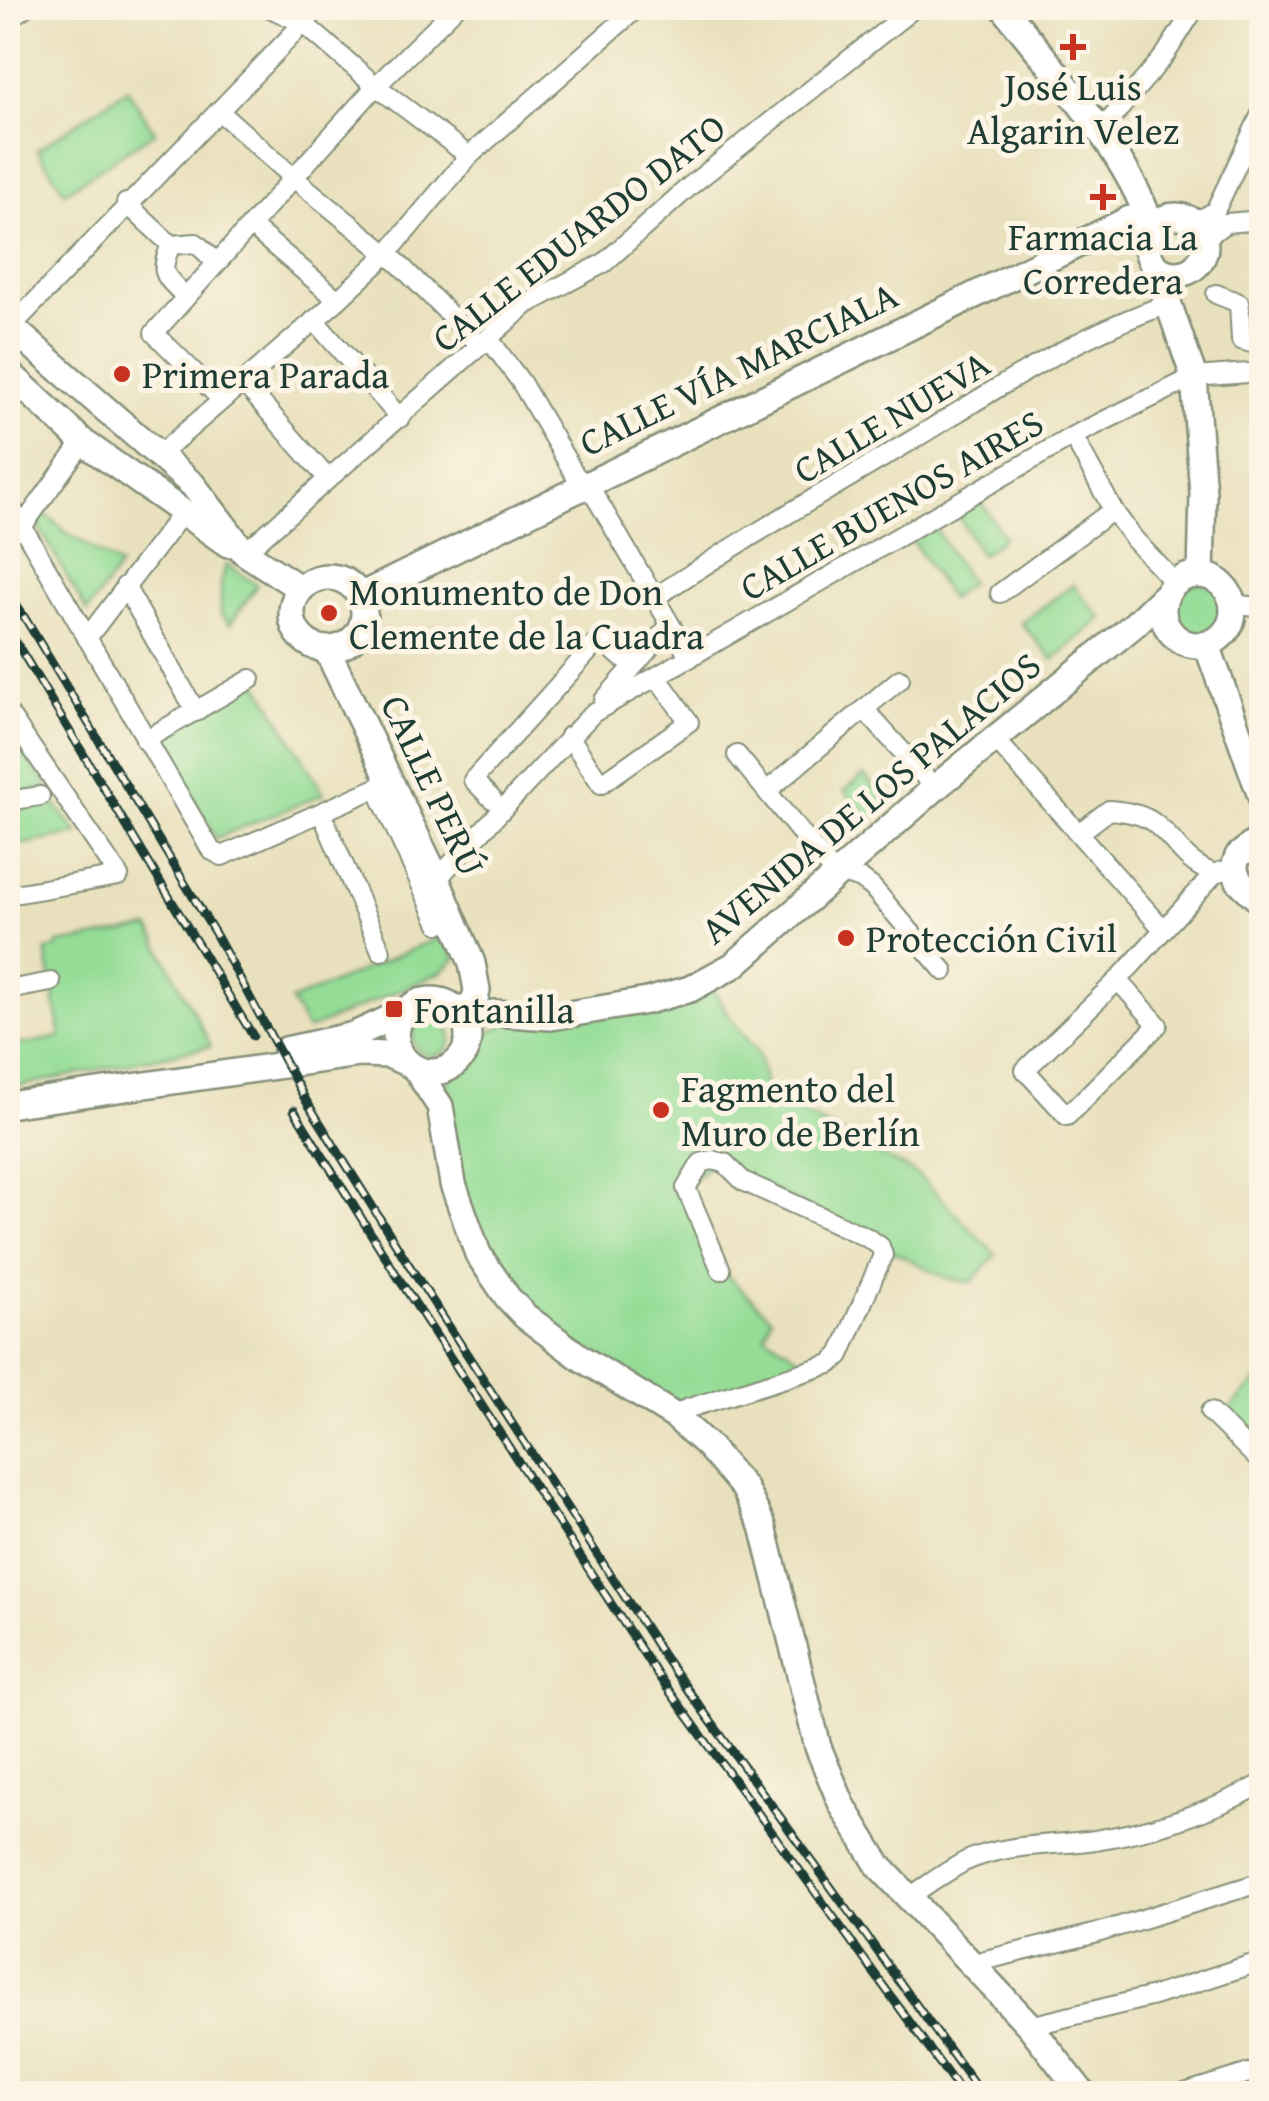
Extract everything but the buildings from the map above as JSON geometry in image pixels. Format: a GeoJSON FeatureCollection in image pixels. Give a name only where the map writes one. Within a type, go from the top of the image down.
{"type":"FeatureCollection","features":[{"type":"Feature","properties":{"kind":"street"},"geometry":{"type":"LineString","coordinates":[[8,19],[24,8]]}},
{"type":"Feature","properties":{"kind":"street"},"geometry":{"type":"LineString","coordinates":[[270,8],[303,22],[376,86],[469,156]]}},
{"type":"Feature","properties":{"kind":"street"},"geometry":{"type":"LineString","coordinates":[[244,553],[193,484],[8,332],[126,204],[318,8]]}},
{"type":"Feature","properties":{"kind":"street"},"geometry":{"type":"LineString","coordinates":[[222,400],[154,333],[376,86],[455,8]]}},
{"type":"Feature","properties":{"kind":"street"},"geometry":{"type":"LineString","coordinates":[[160,454],[338,300],[387,254],[469,156],[637,8]]}},
{"type":"Feature","properties":{"kind":"street","name":"CALLE EDUARDO DATO"},"geometry":{"type":"LineString","coordinates":[[244,553],[527,304],[604,262],[690,186],[914,8]]}},
{"type":"Feature","properties":{"kind":"street"},"geometry":{"type":"LineString","coordinates":[[1004,8],[1139,191],[1151,228],[1146,248],[1194,377],[1203,493],[1201,574]]}},
{"type":"Feature","properties":{"kind":"street"},"geometry":{"type":"LineString","coordinates":[[1099,133],[1164,55],[1195,8]]}},
{"type":"Feature","properties":{"kind":"street"},"geometry":{"type":"LineString","coordinates":[[219,111],[387,254],[480,345],[492,343],[521,382],[690,658]]}},
{"type":"Feature","properties":{"kind":"street"},"geometry":{"type":"LineString","coordinates":[[1169,304],[1184,274],[1201,260],[1204,238],[1220,217],[1262,112]]}},
{"type":"Feature","properties":{"kind":"street"},"geometry":{"type":"LineString","coordinates":[[1139,191],[1196,224],[1204,238]]}},
{"type":"Feature","properties":{"kind":"street"},"geometry":{"type":"LineString","coordinates":[[126,204],[171,245],[196,242],[217,263]]}},
{"type":"Feature","properties":{"kind":"street"},"geometry":{"type":"LineString","coordinates":[[1151,228],[1164,218],[1262,220]]}},
{"type":"Feature","properties":{"kind":"street","name":"CALLE VÍA MARCIALA"},"geometry":{"type":"LineString","coordinates":[[360,596],[1130,219],[1151,228]]}},
{"type":"Feature","properties":{"kind":"street"},"geometry":{"type":"LineString","coordinates":[[251,226],[338,300]]}},
{"type":"Feature","properties":{"kind":"street"},"geometry":{"type":"LineString","coordinates":[[171,245],[162,264],[164,272],[186,297]]}},
{"type":"Feature","properties":{"kind":"street"},"geometry":{"type":"LineString","coordinates":[[1156,268],[1184,274]]}},
{"type":"Feature","properties":{"kind":"street"},"geometry":{"type":"LineString","coordinates":[[1216,294],[1238,303],[1241,340],[1262,346]]}},
{"type":"Feature","properties":{"kind":"street","name":"CALLE NUEVA"},"geometry":{"type":"LineString","coordinates":[[654,598],[1068,349],[1138,314],[1169,304]]}},
{"type":"Feature","properties":{"kind":"street"},"geometry":{"type":"LineString","coordinates":[[314,320],[400,418]]}},
{"type":"Feature","properties":{"kind":"street"},"geometry":{"type":"LineString","coordinates":[[8,372],[83,442],[300,591]]}},
{"type":"Feature","properties":{"kind":"street"},"geometry":{"type":"LineString","coordinates":[[1194,377],[1262,372]]}},
{"type":"Feature","properties":{"kind":"street","name":"CALLE BUENOS AIRES"},"geometry":{"type":"LineString","coordinates":[[593,713],[1072,436],[1194,377]]}},
{"type":"Feature","properties":{"kind":"street"},"geometry":{"type":"LineString","coordinates":[[244,382],[328,479]]}},
{"type":"Feature","properties":{"kind":"street"},"geometry":{"type":"LineString","coordinates":[[1072,436],[1168,599],[1170,632],[1181,640],[1207,645],[1226,631],[1234,604],[1223,584],[1201,574]]}},
{"type":"Feature","properties":{"kind":"street"},"geometry":{"type":"LineString","coordinates":[[22,527],[83,442]]}},
{"type":"Feature","properties":{"kind":"street"},"geometry":{"type":"LineString","coordinates":[[8,502],[211,850],[222,856],[385,785],[438,924]]}},
{"type":"Feature","properties":{"kind":"street"},"geometry":{"type":"LineString","coordinates":[[1000,593],[1113,510]]}},
{"type":"Feature","properties":{"kind":"street"},"geometry":{"type":"LineString","coordinates":[[87,638],[182,512]]}},
{"type":"Feature","properties":{"kind":"street"},"geometry":{"type":"LineString","coordinates":[[1168,599],[1201,574]]}},
{"type":"Feature","properties":{"kind":"street"},"geometry":{"type":"LineString","coordinates":[[336,577],[350,584],[360,596],[364,616],[358,633],[345,644],[327,650],[305,640],[295,627],[292,612],[300,591],[318,578],[336,577]]}},
{"type":"Feature","properties":{"kind":"street"},"geometry":{"type":"LineString","coordinates":[[124,586],[196,712]]}},
{"type":"Feature","properties":{"kind":"street","name":"AVENIDA DE LOS PALACIOS"},"geometry":{"type":"LineString","coordinates":[[463,1016],[582,1014],[690,989],[734,965],[935,788],[1168,599]]}},
{"type":"Feature","properties":{"kind":"street"},"geometry":{"type":"LineString","coordinates":[[1234,604],[1262,608]]}},
{"type":"Feature","properties":{"kind":"street"},"geometry":{"type":"LineString","coordinates":[[438,880],[498,804],[593,713],[670,626]]}},
{"type":"Feature","properties":{"kind":"street"},"geometry":{"type":"LineString","coordinates":[[498,804],[472,780],[600,639],[622,658],[634,648],[643,656]]}},
{"type":"Feature","properties":{"kind":"street"},"geometry":{"type":"LineString","coordinates":[[1207,645],[1262,800]]}},
{"type":"Feature","properties":{"kind":"street","name":"CALLE PERÚ"},"geometry":{"type":"LineString","coordinates":[[327,650],[385,785],[438,880],[478,990]]}},
{"type":"Feature","properties":{"kind":"street"},"geometry":{"type":"LineString","coordinates":[[569,736],[601,784],[689,722],[657,676]]}},
{"type":"Feature","properties":{"kind":"street"},"geometry":{"type":"LineString","coordinates":[[767,792],[900,678]]}},
{"type":"Feature","properties":{"kind":"street"},"geometry":{"type":"LineString","coordinates":[[145,740],[251,679]]}},
{"type":"Feature","properties":{"kind":"street"},"geometry":{"type":"LineString","coordinates":[[864,710],[935,788]]}},
{"type":"Feature","properties":{"kind":"street"},"geometry":{"type":"LineString","coordinates":[[8,713],[120,876],[8,895]]}},
{"type":"Feature","properties":{"kind":"street"},"geometry":{"type":"LineString","coordinates":[[996,740],[1163,929]]}},
{"type":"Feature","properties":{"kind":"street"},"geometry":{"type":"LineString","coordinates":[[737,755],[838,875],[861,879],[872,886],[944,970]]}},
{"type":"Feature","properties":{"kind":"street"},"geometry":{"type":"LineString","coordinates":[[8,801],[40,796]]}},
{"type":"Feature","properties":{"kind":"street"},"geometry":{"type":"LineString","coordinates":[[1079,833],[1108,810],[1123,812],[1152,821],[1192,865],[1248,869]]}},
{"type":"Feature","properties":{"kind":"street"},"geometry":{"type":"LineString","coordinates":[[322,814],[380,951]]}},
{"type":"Feature","properties":{"kind":"street"},"geometry":{"type":"LineString","coordinates":[[1118,980],[1158,1025],[1067,1116],[1026,1070],[1118,980],[1163,929],[1248,869]]}},
{"type":"Feature","properties":{"kind":"street"},"geometry":{"type":"LineString","coordinates":[[8,1106],[179,1078],[354,1035],[456,986],[467,967],[468,954]]}},
{"type":"Feature","properties":{"kind":"street"},"geometry":{"type":"LineString","coordinates":[[8,990],[51,982]]}},
{"type":"Feature","properties":{"kind":"street"},"geometry":{"type":"LineString","coordinates":[[478,990],[483,1004],[508,1015]]}},
{"type":"Feature","properties":{"kind":"street"},"geometry":{"type":"LineString","coordinates":[[463,1016],[478,990]]}},
{"type":"Feature","properties":{"kind":"street"},"geometry":{"type":"LineString","coordinates":[[428,999],[446,1002],[463,1016],[468,1036],[440,1106]]}},
{"type":"Feature","properties":{"kind":"street"},"geometry":{"type":"LineString","coordinates":[[404,1012],[396,1036],[399,1052],[440,1106],[447,1160],[464,1222],[478,1254],[504,1293],[539,1328],[676,1417],[708,1446],[754,1504],[827,1772],[842,1805],[879,1866],[1030,2026],[1083,2094]]}},
{"type":"Feature","properties":{"kind":"street","name":"AVENIDA DE LOS PALACIOS"},"geometry":{"type":"LineString","coordinates":[[461,1056],[508,1015]]}},
{"type":"Feature","properties":{"kind":"street"},"geometry":{"type":"LineString","coordinates":[[179,1078],[373,1053],[395,1056],[435,1072],[461,1056]]}},
{"type":"Feature","properties":{"kind":"street"},"geometry":{"type":"LineString","coordinates":[[676,1417],[686,1409],[830,1364],[840,1355],[883,1256],[880,1246],[866,1237],[743,1181],[725,1164],[712,1160],[702,1163],[686,1188],[721,1270]]}},
{"type":"Feature","properties":{"kind":"street"},"geometry":{"type":"LineString","coordinates":[[1210,1412],[1262,1464]]}},
{"type":"Feature","properties":{"kind":"street"},"geometry":{"type":"LineString","coordinates":[[908,1898],[986,1854],[1100,1839],[1170,1823],[1262,1784]]}},
{"type":"Feature","properties":{"kind":"street"},"geometry":{"type":"LineString","coordinates":[[972,1962],[1094,1934],[1262,1882]]}},
{"type":"Feature","properties":{"kind":"street"},"geometry":{"type":"LineString","coordinates":[[1030,2026],[1154,1996],[1262,1961]]}},
{"type":"Feature","properties":{"kind":"street"},"geometry":{"type":"LineString","coordinates":[[1181,2094],[1262,2069]]}},
{"type":"Feature","properties":{"kind":"green space"},"geometry":{"type":"Polygon","coordinates":[[[127,89],[155,132],[65,192],[37,150],[127,89]]]}},
{"type":"Feature","properties":{"kind":"green space"},"geometry":{"type":"Polygon","coordinates":[[[980,500],[1004,537],[981,555],[957,514],[980,500]]]}},
{"type":"Feature","properties":{"kind":"green space"},"geometry":{"type":"Polygon","coordinates":[[[42,511],[66,532],[120,566],[87,612],[35,520],[42,511]]]}},
{"type":"Feature","properties":{"kind":"green space"},"geometry":{"type":"Polygon","coordinates":[[[934,527],[970,583],[950,599],[912,540],[934,527]]]}},
{"type":"Feature","properties":{"kind":"green space"},"geometry":{"type":"Polygon","coordinates":[[[226,564],[257,585],[230,624],[221,615],[221,583],[226,564]]]}},
{"type":"Feature","properties":{"kind":"green space"},"geometry":{"type":"Polygon","coordinates":[[[1198,583],[1217,591],[1225,610],[1217,629],[1198,637],[1179,629],[1171,610],[1179,591],[1198,583]]]}},
{"type":"Feature","properties":{"kind":"green space"},"geometry":{"type":"Polygon","coordinates":[[[1073,585],[1102,618],[1053,660],[1021,623],[1073,585]]]}},
{"type":"Feature","properties":{"kind":"green space"},"geometry":{"type":"Polygon","coordinates":[[[257,681],[324,794],[216,838],[160,737],[257,681]]]}},
{"type":"Feature","properties":{"kind":"green space"},"geometry":{"type":"Polygon","coordinates":[[[8,729],[49,788],[8,795],[8,729]]]}},
{"type":"Feature","properties":{"kind":"green space"},"geometry":{"type":"Polygon","coordinates":[[[864,775],[889,804],[870,820],[844,791],[864,775]]]}},
{"type":"Feature","properties":{"kind":"green space"},"geometry":{"type":"Polygon","coordinates":[[[54,803],[78,834],[8,847],[8,811],[54,803]]]}},
{"type":"Feature","properties":{"kind":"green space"},"geometry":{"type":"Polygon","coordinates":[[[150,928],[211,1046],[11,1088],[8,1047],[61,1037],[46,950],[57,948],[58,944],[150,928]]]}},
{"type":"Feature","properties":{"kind":"green space"},"geometry":{"type":"Polygon","coordinates":[[[445,935],[455,959],[442,972],[307,1030],[291,1001],[445,935]]]}},
{"type":"Feature","properties":{"kind":"green space"},"geometry":{"type":"Polygon","coordinates":[[[707,980],[759,1055],[766,1093],[919,1176],[996,1255],[972,1282],[950,1280],[713,1160],[686,1188],[721,1270],[771,1317],[765,1335],[817,1368],[686,1409],[539,1328],[478,1254],[440,1106],[453,1065],[482,1035],[521,1017],[707,980]]]}},
{"type":"Feature","properties":{"kind":"green space"},"geometry":{"type":"Polygon","coordinates":[[[432,1018],[446,1023],[451,1037],[446,1051],[432,1056],[418,1051],[413,1037],[418,1023],[432,1018]]]}},
{"type":"Feature","properties":{"kind":"green space"},"geometry":{"type":"Polygon","coordinates":[[[1261,1377],[1261,1454],[1223,1416],[1261,1377]]]}},
{"type":"Feature","properties":{"kind":"railway"},"geometry":{"type":"LineString","coordinates":[[8,590],[216,935],[305,1099],[409,1265],[664,1657],[981,2094]]}},
{"type":"Feature","properties":{"kind":"railway"},"geometry":{"type":"LineString","coordinates":[[8,629],[253,1036]]}},
{"type":"Feature","properties":{"kind":"railway"},"geometry":{"type":"LineString","coordinates":[[294,1110],[401,1282],[657,1674],[962,2094]]}},
{"type":"Feature","properties":{"kind":"place","name":"José Luis Algarin Velez"},"geometry":{"type":"Point","coordinates":[1073,47]}},
{"type":"Feature","properties":{"kind":"place","name":"Farmacia La Corredera"},"geometry":{"type":"Point","coordinates":[1103,197]}},
{"type":"Feature","properties":{"kind":"place","name":"Primera Parada"},"geometry":{"type":"Point","coordinates":[122,374]}},
{"type":"Feature","properties":{"kind":"place","name":"Monumento de Don Clemente de la Cuadra"},"geometry":{"type":"Point","coordinates":[329,613]}},
{"type":"Feature","properties":{"kind":"place","name":"Protección Civil"},"geometry":{"type":"Point","coordinates":[846,938]}},
{"type":"Feature","properties":{"kind":"place","name":"Fontanilla"},"geometry":{"type":"Point","coordinates":[394,1009]}},
{"type":"Feature","properties":{"kind":"place","name":"Fagmento del Muro de Berlín"},"geometry":{"type":"Point","coordinates":[661,1110]}}]}
